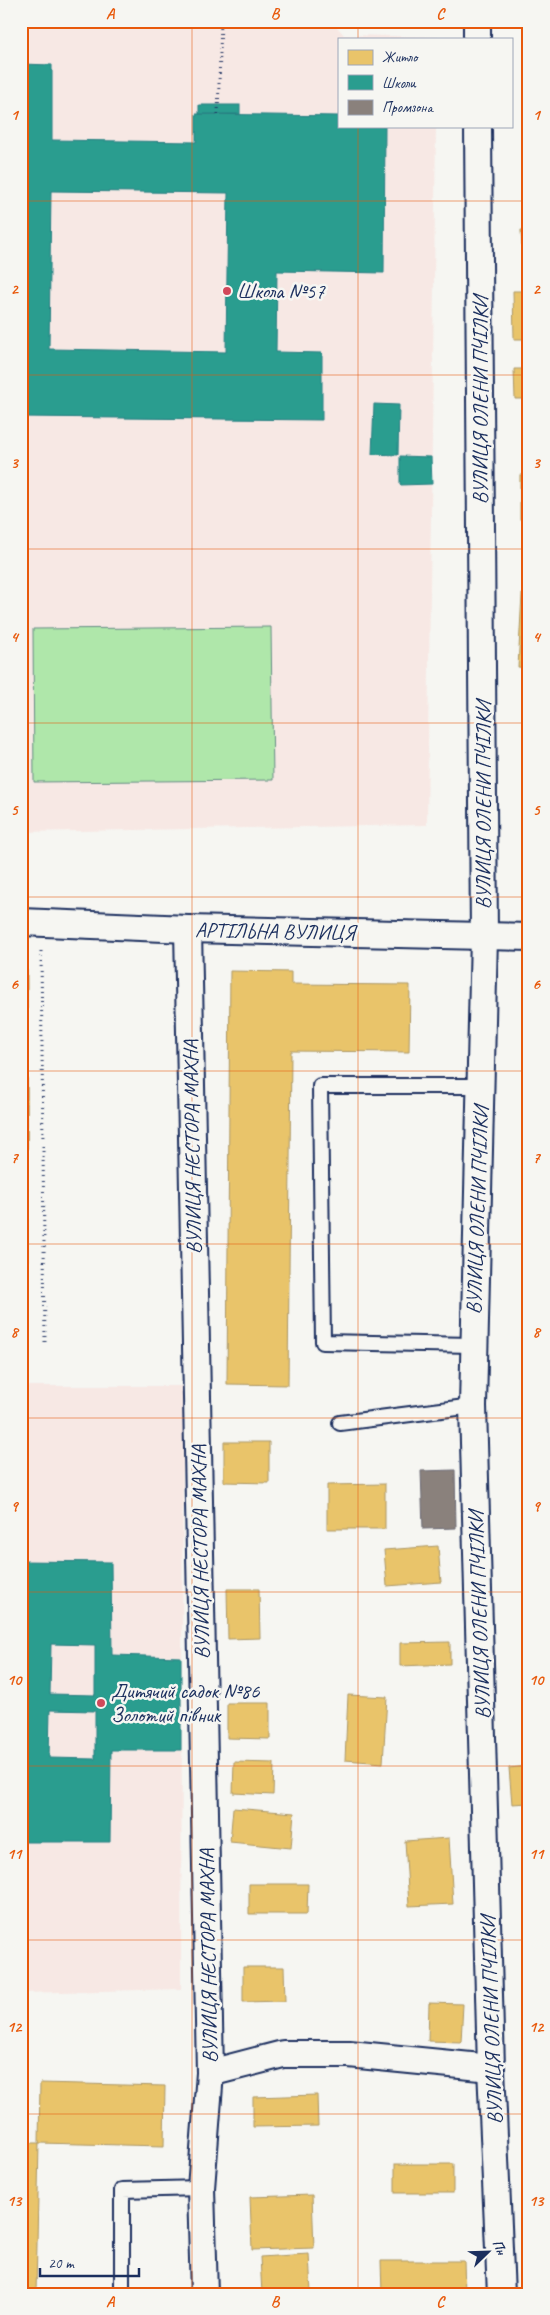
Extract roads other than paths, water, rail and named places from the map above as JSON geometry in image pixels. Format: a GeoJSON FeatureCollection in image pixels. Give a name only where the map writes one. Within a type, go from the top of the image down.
{"type":"FeatureCollection","features":[{"type":"Feature","properties":{"kind":"street"},"geometry":{"type":"LineString","coordinates":[[477,21],[478,38]]}},
{"type":"Feature","properties":{"kind":"street","name":"ВУЛИЦЯ ОЛЕНИ ПЧІЛКИ"},"geometry":{"type":"LineString","coordinates":[[478,128],[484,936],[473,1406],[491,2068],[501,2294]]}},
{"type":"Feature","properties":{"kind":"street","name":"АРТІЛЬНА ВУЛИЦЯ"},"geometry":{"type":"LineString","coordinates":[[31,922],[188,929],[529,937]]}},
{"type":"Feature","properties":{"kind":"street","name":"ВУЛИЦЯ НЕСТОРА МАХНА"},"geometry":{"type":"LineString","coordinates":[[188,929],[210,2073],[201,2188],[204,2294]]}},
{"type":"Feature","properties":{"kind":"street"},"geometry":{"type":"LineString","coordinates":[[210,2073],[283,2054],[349,2054],[491,2068]]}},
{"type":"Feature","properties":{"kind":"lane"},"geometry":{"type":"LineString","coordinates":[[474,1345],[323,1342],[320,1086],[481,1086]]}},
{"type":"Feature","properties":{"kind":"lane"},"geometry":{"type":"LineString","coordinates":[[340,1423],[473,1406]]}},
{"type":"Feature","properties":{"kind":"lane"},"geometry":{"type":"LineString","coordinates":[[122,2294],[122,2190],[201,2188]]}},
{"type":"Feature","properties":{"kind":"place","name":"Школа №57"},"geometry":{"type":"Point","coordinates":[227,291]}},
{"type":"Feature","properties":{"kind":"place","name":"Дитячий садок №86 Золотий півник"},"geometry":{"type":"Point","coordinates":[101,1703]}}]}
